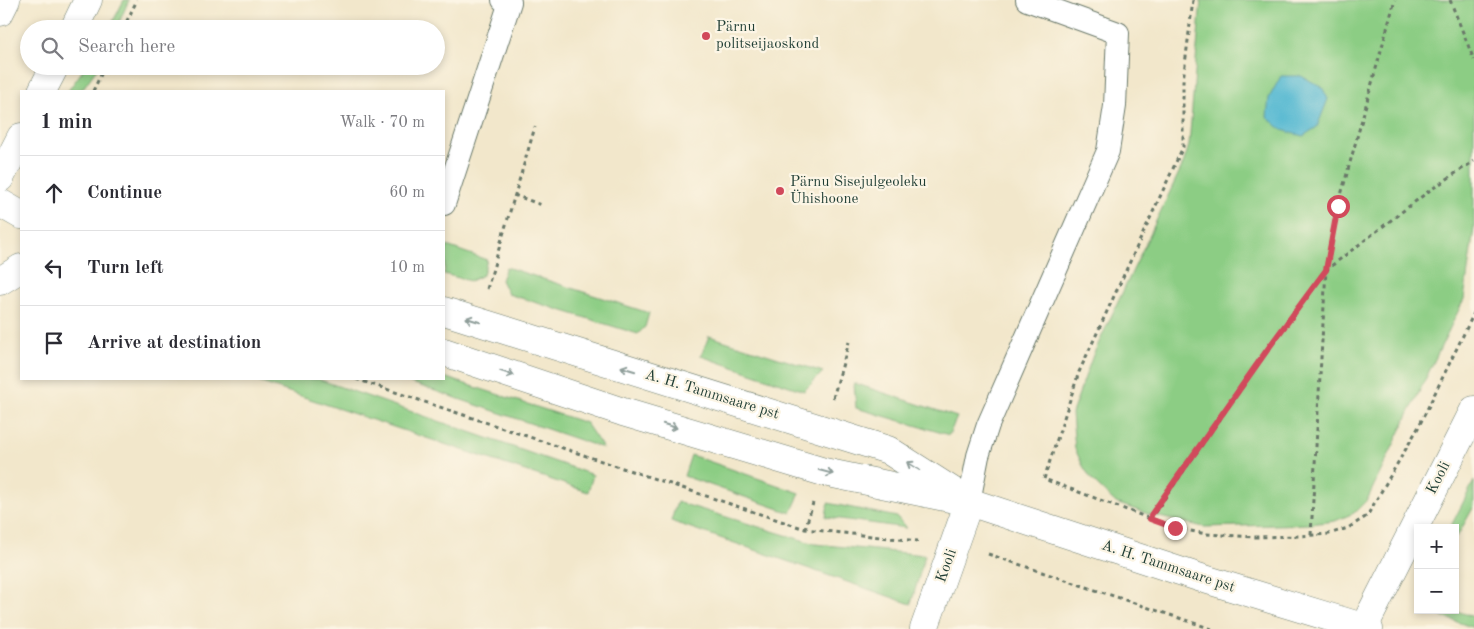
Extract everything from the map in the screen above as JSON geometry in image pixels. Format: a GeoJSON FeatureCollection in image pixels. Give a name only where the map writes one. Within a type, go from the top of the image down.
{"type":"FeatureCollection","features":[{"type":"Feature","properties":{"kind":"street"},"geometry":{"type":"LineString","coordinates":[[0,12],[6,0]]}},
{"type":"Feature","properties":{"kind":"street"},"geometry":{"type":"LineString","coordinates":[[78,20],[88,0]]}},
{"type":"Feature","properties":{"kind":"street"},"geometry":{"type":"LineString","coordinates":[[43,90],[50,75]]}},
{"type":"Feature","properties":{"kind":"street"},"geometry":{"type":"LineString","coordinates":[[0,203],[20,214]]}},
{"type":"Feature","properties":{"kind":"street"},"geometry":{"type":"LineString","coordinates":[[0,281],[20,269]]}},
{"type":"Feature","properties":{"kind":"street","name":"A. H. Tammsaare pst"},"geometry":{"type":"LineString","coordinates":[[445,311],[888,450],[969,502]]}},
{"type":"Feature","properties":{"kind":"street","name":"A. H. Tammsaare pst"},"geometry":{"type":"LineString","coordinates":[[445,352],[623,412],[824,472],[969,502],[1198,578],[1366,628]]}},
{"type":"Feature","properties":{"kind":"street","name":"Kooli"},"geometry":{"type":"LineString","coordinates":[[1366,628],[1474,410]]}},
{"type":"Feature","properties":{"kind":"street","name":"Kooli"},"geometry":{"type":"LineString","coordinates":[[924,629],[969,502]]}},
{"type":"Feature","properties":{"kind":"lane"},"geometry":{"type":"LineString","coordinates":[[445,201],[510,2],[504,0]]}},
{"type":"Feature","properties":{"kind":"lane"},"geometry":{"type":"LineString","coordinates":[[969,502],[978,456],[988,425],[1108,152],[1116,106],[1118,33],[1027,0]]}},
{"type":"Feature","properties":{"kind":"path"},"geometry":{"type":"LineString","coordinates":[[127,20],[137,0]]}},
{"type":"Feature","properties":{"kind":"path"},"geometry":{"type":"LineString","coordinates":[[1193,0],[1183,81],[1183,147],[1079,372],[1044,479],[1175,528],[1206,534],[1256,537],[1311,535],[1329,534],[1348,528],[1366,516],[1418,428],[1474,313]]}},
{"type":"Feature","properties":{"kind":"path"},"geometry":{"type":"LineString","coordinates":[[1311,535],[1326,270],[1338,206],[1396,0]]}},
{"type":"Feature","properties":{"kind":"path"},"geometry":{"type":"LineString","coordinates":[[1450,0],[1474,60]]}},
{"type":"Feature","properties":{"kind":"path"},"geometry":{"type":"LineString","coordinates":[[93,90],[101,75]]}},
{"type":"Feature","properties":{"kind":"path"},"geometry":{"type":"LineString","coordinates":[[484,297],[535,127]]}},
{"type":"Feature","properties":{"kind":"path"},"geometry":{"type":"LineString","coordinates":[[1150,519],[1270,346],[1326,270],[1429,191],[1474,161]]}},
{"type":"Feature","properties":{"kind":"path"},"geometry":{"type":"LineString","coordinates":[[514,195],[542,205]]}},
{"type":"Feature","properties":{"kind":"path"},"geometry":{"type":"LineString","coordinates":[[832,402],[849,342]]}},
{"type":"Feature","properties":{"kind":"path"},"geometry":{"type":"LineString","coordinates":[[359,380],[805,529],[903,540],[956,543],[1212,629]]}},
{"type":"Feature","properties":{"kind":"path"},"geometry":{"type":"LineString","coordinates":[[805,529],[815,498]]}},
{"type":"Feature","properties":{"kind":"green space"},"geometry":{"type":"Polygon","coordinates":[[[124,0],[129,0],[120,20],[114,20],[124,0]]]}},
{"type":"Feature","properties":{"kind":"green space"},"geometry":{"type":"Polygon","coordinates":[[[1201,0],[1474,0],[1474,228],[1464,299],[1367,500],[1354,513],[1335,521],[1310,524],[1204,527],[1151,515],[1116,503],[1092,480],[1075,449],[1072,413],[1093,355],[1183,164],[1189,145],[1201,0]]]}},
{"type":"Feature","properties":{"kind":"green space"},"geometry":{"type":"Polygon","coordinates":[[[80,75],[93,75],[82,90],[69,90],[80,75]]]}},
{"type":"Feature","properties":{"kind":"green space"},"geometry":{"type":"Polygon","coordinates":[[[447,246],[487,260],[483,275],[470,281],[445,274],[447,246]]]}},
{"type":"Feature","properties":{"kind":"green space"},"geometry":{"type":"Polygon","coordinates":[[[506,267],[649,313],[645,327],[638,334],[508,294],[501,280],[506,267]]]}},
{"type":"Feature","properties":{"kind":"green space"},"geometry":{"type":"Polygon","coordinates":[[[709,336],[823,372],[804,391],[701,356],[709,336]]]}},
{"type":"Feature","properties":{"kind":"green space"},"geometry":{"type":"Polygon","coordinates":[[[445,377],[586,423],[603,448],[403,380],[445,380],[445,377]]]}},
{"type":"Feature","properties":{"kind":"green space"},"geometry":{"type":"Polygon","coordinates":[[[253,380],[321,380],[593,475],[588,492],[253,380]]]}},
{"type":"Feature","properties":{"kind":"green space"},"geometry":{"type":"Polygon","coordinates":[[[854,383],[957,417],[949,435],[856,408],[854,383]]]}},
{"type":"Feature","properties":{"kind":"green space"},"geometry":{"type":"Polygon","coordinates":[[[691,455],[800,493],[791,513],[684,476],[691,455]]]}},
{"type":"Feature","properties":{"kind":"green space"},"geometry":{"type":"Polygon","coordinates":[[[1474,481],[1474,506],[1459,533],[1459,524],[1452,524],[1474,481]]]}},
{"type":"Feature","properties":{"kind":"green space"},"geometry":{"type":"Polygon","coordinates":[[[677,502],[815,544],[925,555],[911,604],[671,521],[677,502]]]}},
{"type":"Feature","properties":{"kind":"green space"},"geometry":{"type":"Polygon","coordinates":[[[828,503],[897,517],[906,528],[826,517],[828,503]]]}},
{"type":"Feature","properties":{"kind":"green space"},"geometry":{"type":"Polygon","coordinates":[[[1459,612],[1474,617],[1474,628],[1435,614],[1459,614],[1459,612]]]}},
{"type":"Feature","properties":{"kind":"water"},"geometry":{"type":"Polygon","coordinates":[[[1281,76],[1301,76],[1322,87],[1328,99],[1317,127],[1303,136],[1282,130],[1267,117],[1269,98],[1281,76]]]}},
{"type":"Feature","properties":{"kind":"place","name":"Pärnu politseijaoskond"},"geometry":{"type":"Point","coordinates":[706,36]}},
{"type":"Feature","properties":{"kind":"place","name":"Pärnu Sisejulgeoleku Ühishoone"},"geometry":{"type":"Point","coordinates":[780,191]}},
{"type":"Feature","properties":{"kind":"route"},"geometry":{"type":"LineString","coordinates":[[1175,528],[1150,519],[1151,515],[1326,270],[1338,206]]}}]}
